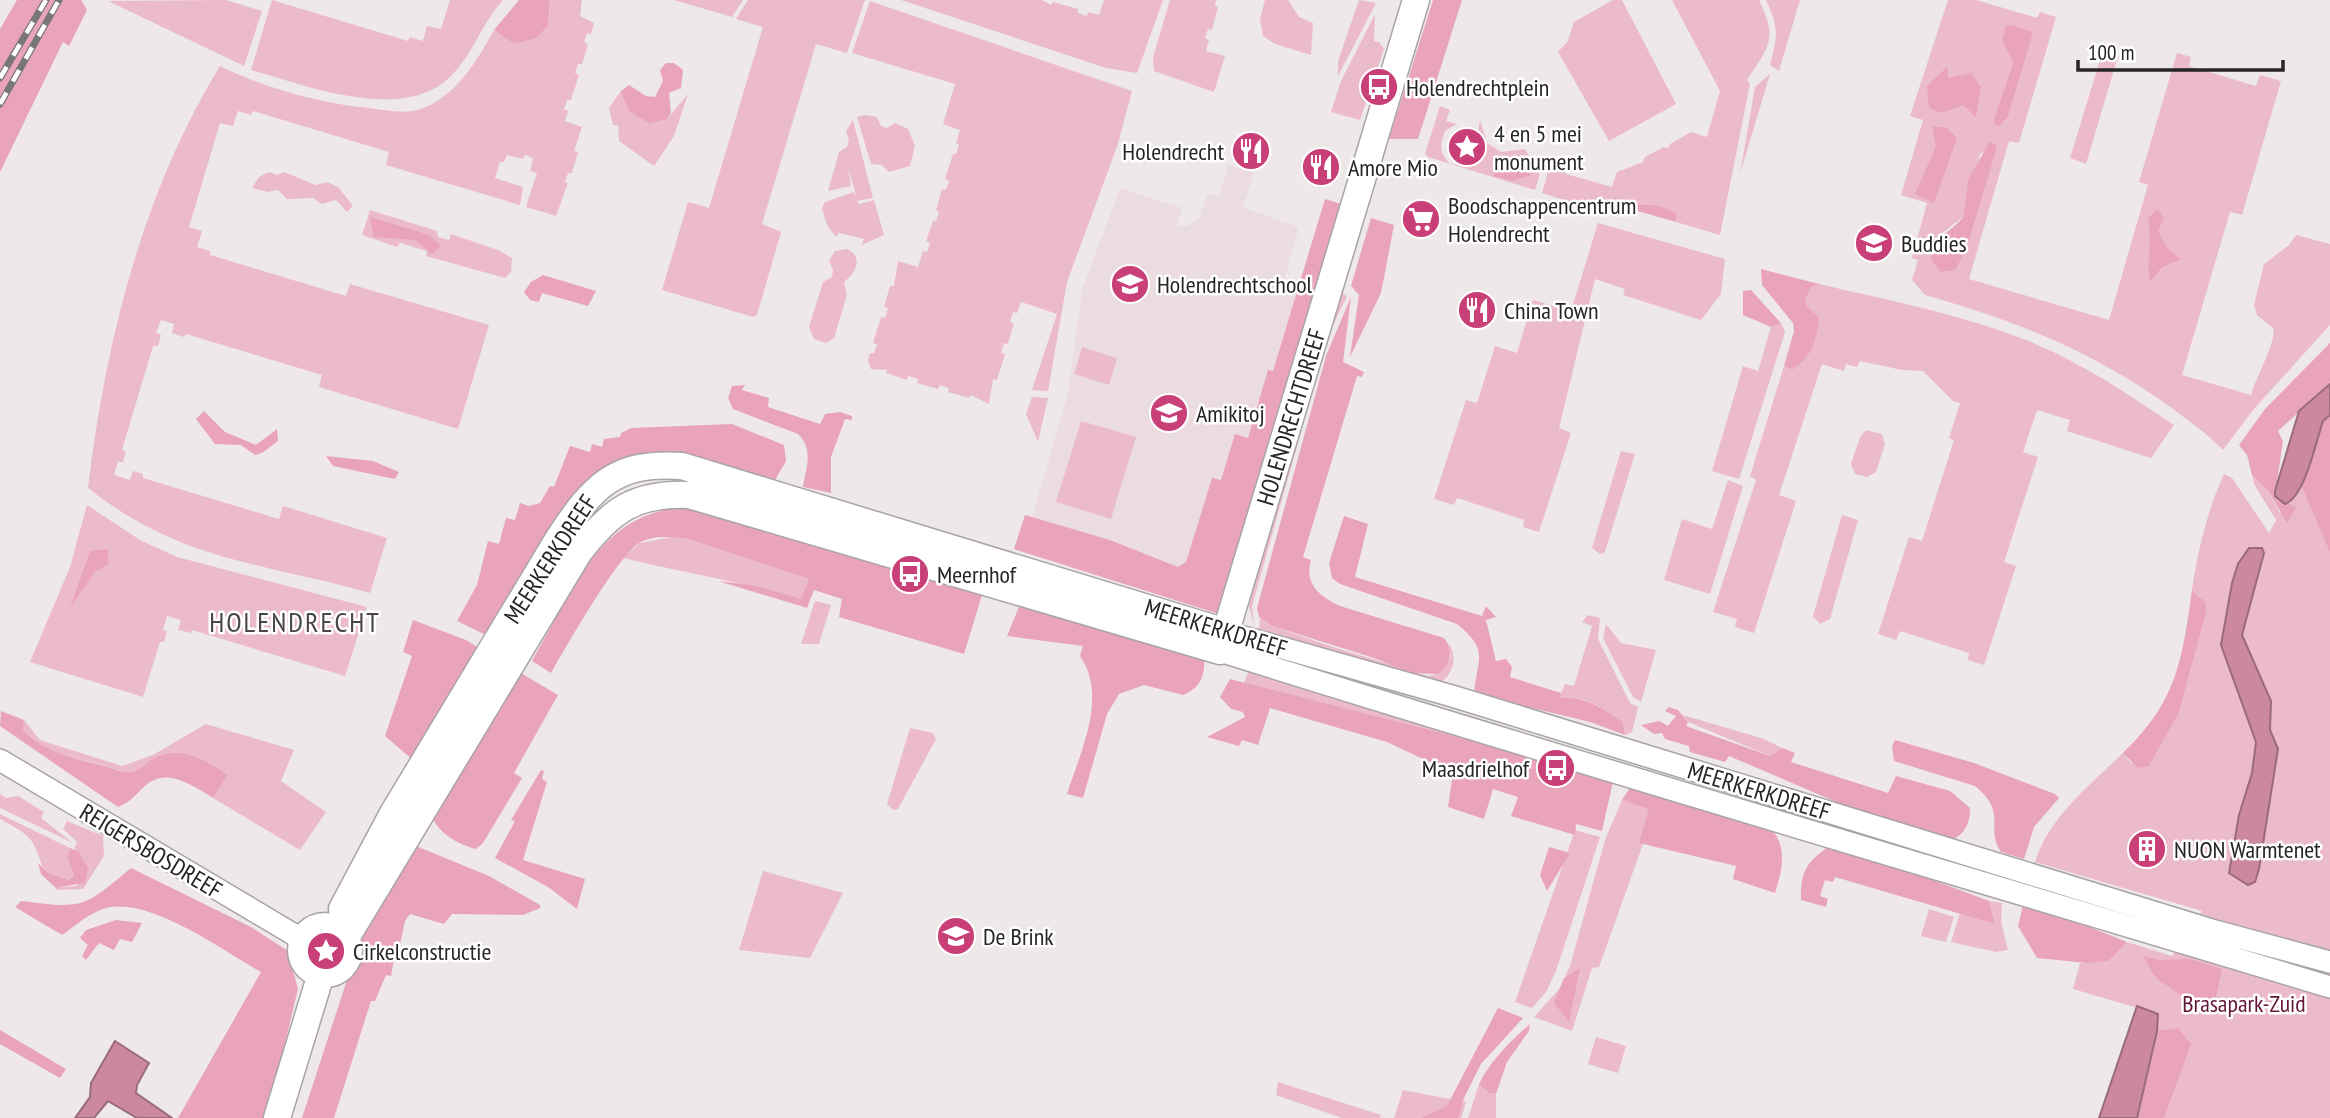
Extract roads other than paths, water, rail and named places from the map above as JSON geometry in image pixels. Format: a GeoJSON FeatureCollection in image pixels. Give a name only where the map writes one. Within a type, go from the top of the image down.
{"type":"FeatureCollection","features":[{"type":"Feature","properties":{"kind":"main road","name":"HOLENDRECHTDREEF"},"geometry":{"type":"LineString","coordinates":[[1223,642],[1416,0]]}},
{"type":"Feature","properties":{"kind":"main road","name":"MEERKERKDREEF"},"geometry":{"type":"LineString","coordinates":[[339,932],[392,816],[556,541],[600,483],[628,468],[657,464],[682,466],[1223,642]]}},
{"type":"Feature","properties":{"kind":"main road"},"geometry":{"type":"LineString","coordinates":[[315,928],[339,932],[349,956],[345,964],[330,974],[321,974],[306,965],[300,949],[303,940],[315,928]]}},
{"type":"Feature","properties":{"kind":"main road"},"geometry":{"type":"LineString","coordinates":[[277,1118],[321,974]]}},
{"type":"Feature","properties":{"kind":"street","name":"MEERKERKDREEF"},"geometry":{"type":"LineString","coordinates":[[1223,642],[1464,700],[2215,931],[2330,962]]}},
{"type":"Feature","properties":{"kind":"street","name":"MEERKERKDREEF"},"geometry":{"type":"LineString","coordinates":[[1223,642],[1797,829],[2201,946],[2330,988]]}},
{"type":"Feature","properties":{"kind":"street","name":"REIGERSBOSDREEF"},"geometry":{"type":"LineString","coordinates":[[0,760],[303,940]]}},
{"type":"Feature","properties":{"kind":"railway"},"geometry":{"type":"LineString","coordinates":[[0,78],[46,0]]}},
{"type":"Feature","properties":{"kind":"railway"},"geometry":{"type":"LineString","coordinates":[[0,104],[59,0]]}},
{"type":"Feature","properties":{"kind":"place","name":"Holendrechtplein"},"geometry":{"type":"Point","coordinates":[1379,87]}},
{"type":"Feature","properties":{"kind":"place","name":"4 en 5 mei monument"},"geometry":{"type":"Point","coordinates":[1467,147]}},
{"type":"Feature","properties":{"kind":"place","name":"Holendrecht"},"geometry":{"type":"Point","coordinates":[1251,151]}},
{"type":"Feature","properties":{"kind":"place","name":"Amore Mio"},"geometry":{"type":"Point","coordinates":[1321,167]}},
{"type":"Feature","properties":{"kind":"place","name":"Boodschappencentrum Holendrecht"},"geometry":{"type":"Point","coordinates":[1421,219]}},
{"type":"Feature","properties":{"kind":"place","name":"Buddies"},"geometry":{"type":"Point","coordinates":[1874,243]}},
{"type":"Feature","properties":{"kind":"place","name":"Holendrechtschool"},"geometry":{"type":"Point","coordinates":[1130,284]}},
{"type":"Feature","properties":{"kind":"place","name":"China Town"},"geometry":{"type":"Point","coordinates":[1477,310]}},
{"type":"Feature","properties":{"kind":"place","name":"Amikitoj"},"geometry":{"type":"Point","coordinates":[1169,413]}},
{"type":"Feature","properties":{"kind":"place","name":"Meernhof"},"geometry":{"type":"Point","coordinates":[910,574]}},
{"type":"Feature","properties":{"kind":"place","name":"Maasdrielhof"},"geometry":{"type":"Point","coordinates":[1556,768]}},
{"type":"Feature","properties":{"kind":"place","name":"NUON Warmtenet"},"geometry":{"type":"Point","coordinates":[2147,849]}},
{"type":"Feature","properties":{"kind":"place","name":"De Brink"},"geometry":{"type":"Point","coordinates":[956,936]}},
{"type":"Feature","properties":{"kind":"place","name":"Cirkelconstructie"},"geometry":{"type":"Point","coordinates":[326,951]}},
{"type":"Feature","properties":{"kind":"district","name":"HOLENDRECHT"},"geometry":{"type":"Point","coordinates":[295,621]}},
{"type":"Feature","properties":{"kind":"park label","name":"Brasapark-Zuid"},"geometry":{"type":"Point","coordinates":[2244,1003]}}]}
